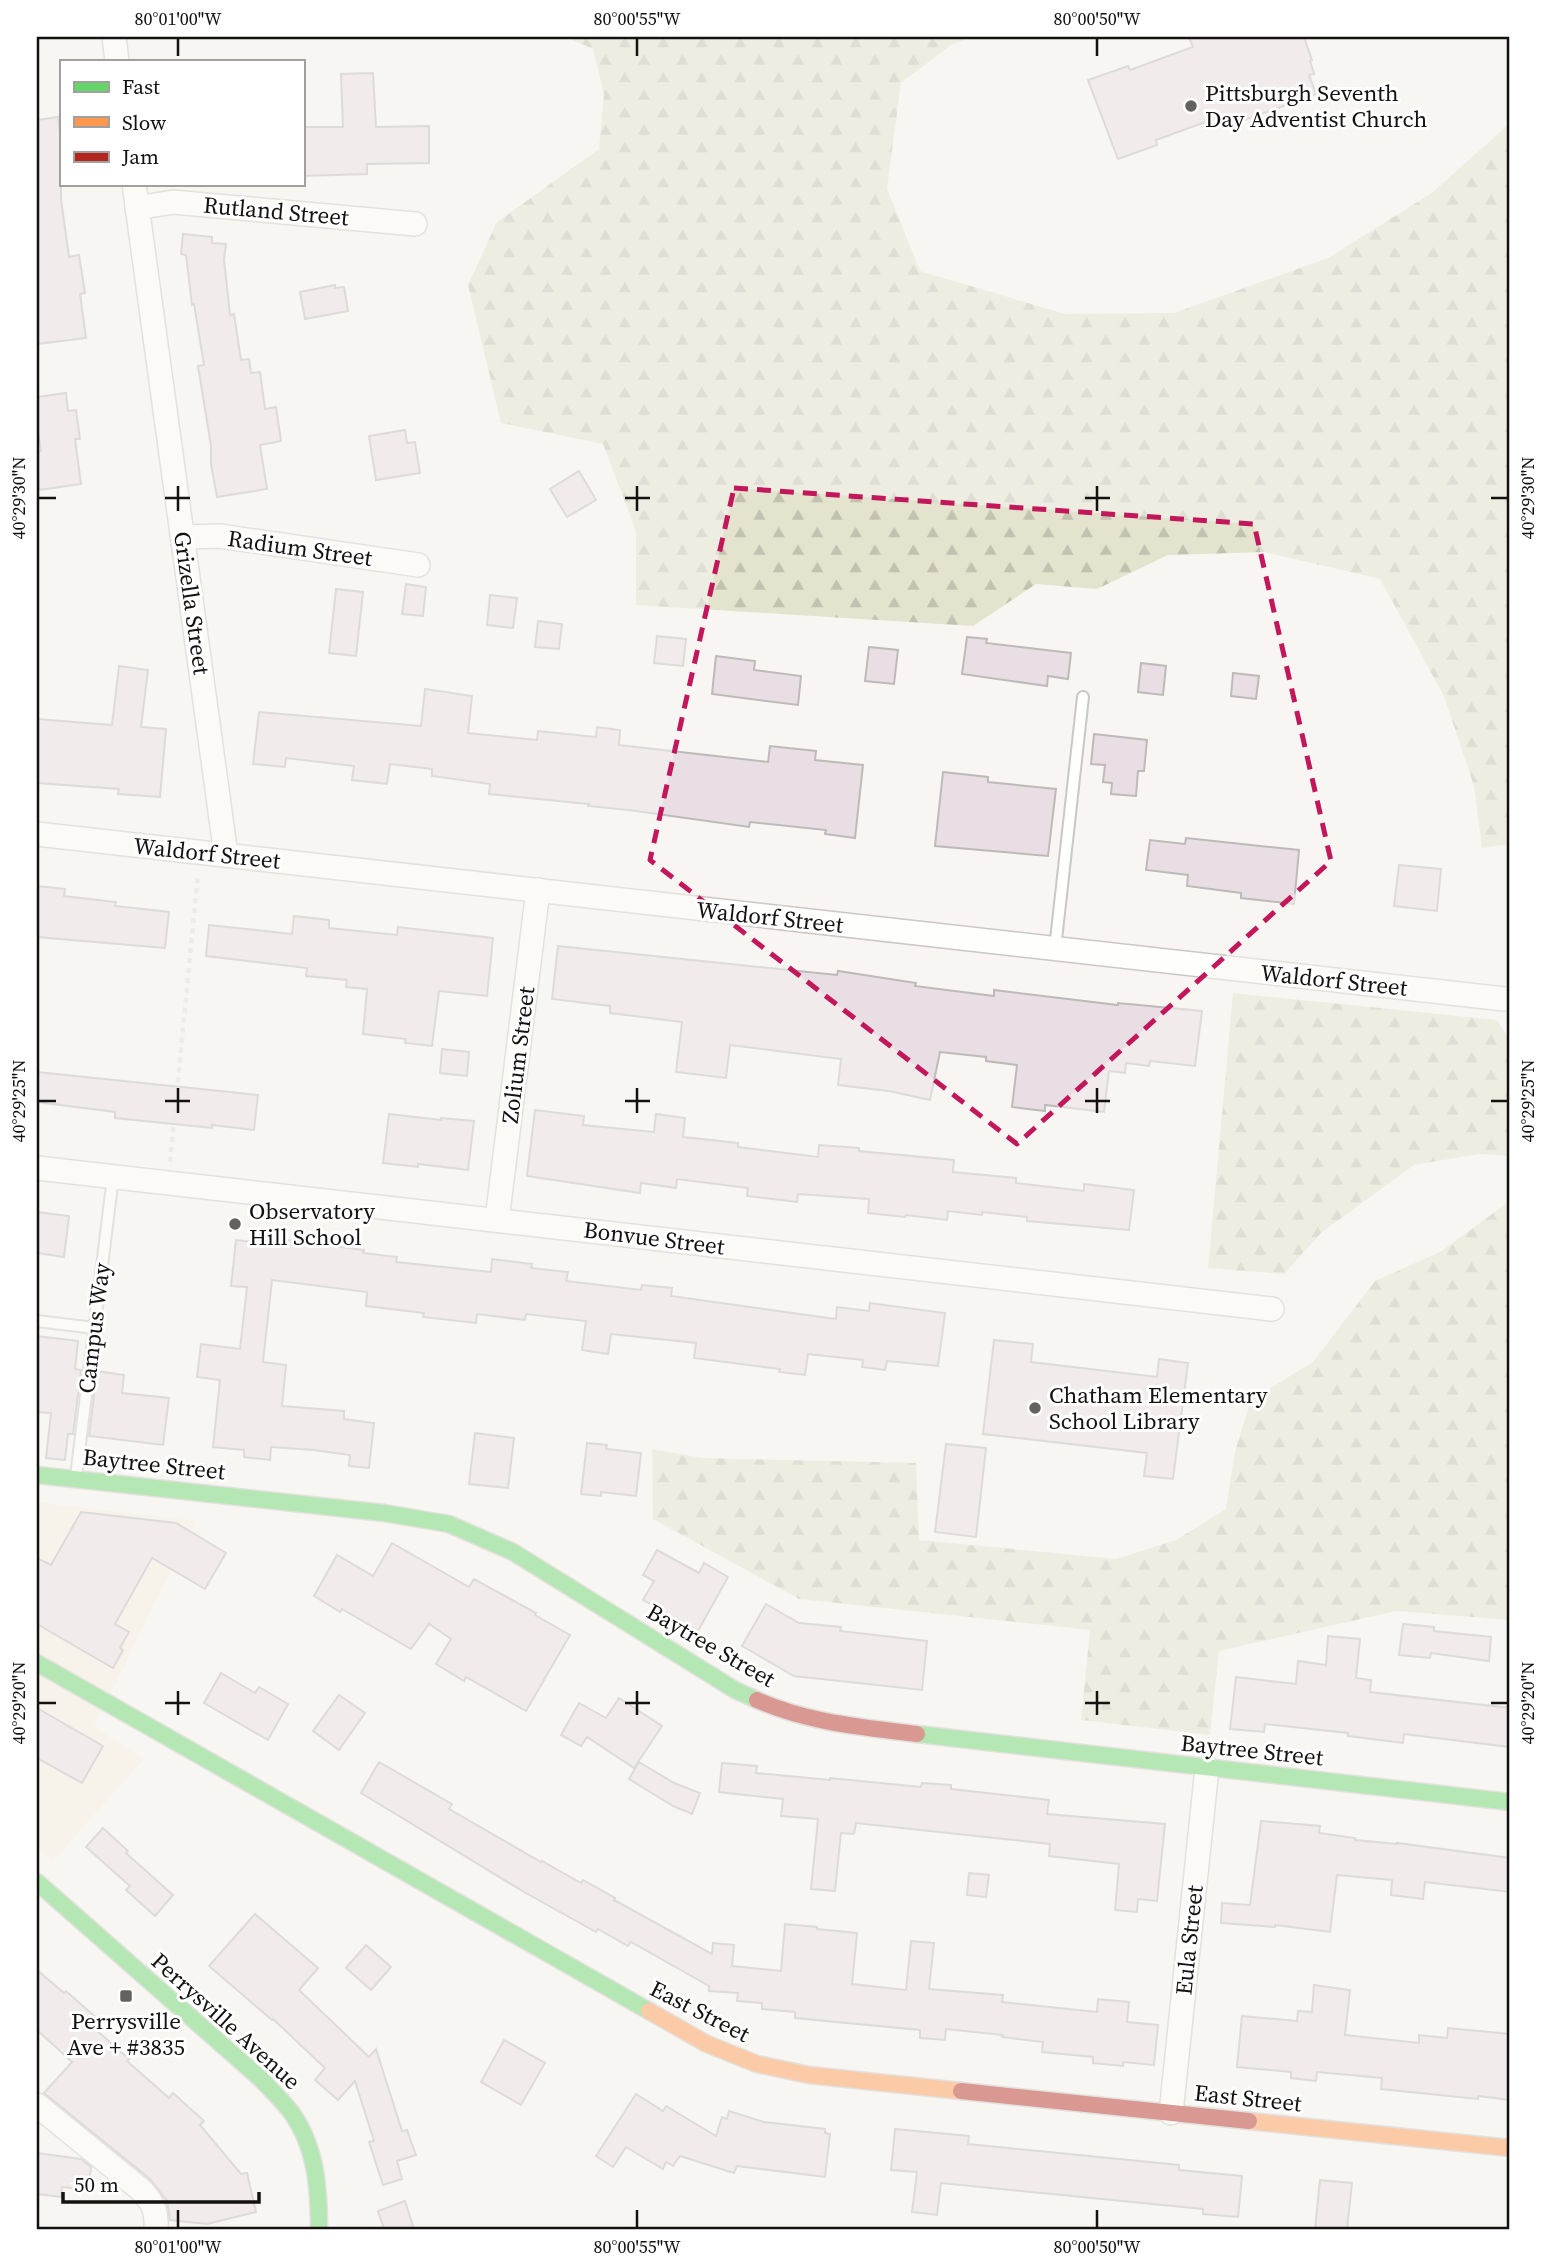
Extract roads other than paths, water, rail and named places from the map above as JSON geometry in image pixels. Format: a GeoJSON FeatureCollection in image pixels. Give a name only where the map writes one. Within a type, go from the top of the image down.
{"type":"FeatureCollection","features":[{"type":"Feature","properties":{"kind":"street"},"geometry":{"type":"LineString","coordinates":[[114,37],[117,60]]}},
{"type":"Feature","properties":{"kind":"street","name":"Grizella Street"},"geometry":{"type":"LineString","coordinates":[[134,186],[226,855]]}},
{"type":"Feature","properties":{"kind":"street","name":"Rutland Street"},"geometry":{"type":"LineString","coordinates":[[137,208],[173,202],[415,224]]}},
{"type":"Feature","properties":{"kind":"street","name":"Radium Street"},"geometry":{"type":"LineString","coordinates":[[183,537],[220,536],[418,565]]}},
{"type":"Feature","properties":{"kind":"street","name":"Waldorf Street"},"geometry":{"type":"LineString","coordinates":[[37,834],[1055,949],[1505,1003]]}},
{"type":"Feature","properties":{"kind":"street","name":"Zolium Street"},"geometry":{"type":"LineString","coordinates":[[497,1220],[538,890]]}},
{"type":"Feature","properties":{"kind":"street","name":"Bonvue Street"},"geometry":{"type":"LineString","coordinates":[[37,1168],[1272,1309]]}},
{"type":"Feature","properties":{"kind":"street","name":"Baytree Street"},"geometry":{"type":"LineString","coordinates":[[37,1475],[396,1514],[460,1528],[513,1552],[735,1690],[804,1718],[848,1727],[1510,1802]]}},
{"type":"Feature","properties":{"kind":"street","name":"East Street"},"geometry":{"type":"LineString","coordinates":[[37,1664],[731,2056],[809,2075],[1510,2148]]}},
{"type":"Feature","properties":{"kind":"street","name":"Eula Street"},"geometry":{"type":"LineString","coordinates":[[1171,2112],[1207,1768]]}},
{"type":"Feature","properties":{"kind":"street","name":"Perrysville Avenue"},"geometry":{"type":"LineString","coordinates":[[37,1882],[261,2079],[291,2111],[301,2127],[313,2157],[319,2229]]}},
{"type":"Feature","properties":{"kind":"street"},"geometry":{"type":"LineString","coordinates":[[37,2105],[153,2202],[157,2217],[156,2229]]}},
{"type":"Feature","properties":{"kind":"lane"},"geometry":{"type":"LineString","coordinates":[[1055,949],[1083,697]]}},
{"type":"Feature","properties":{"kind":"lane","name":"Campus Way"},"geometry":{"type":"LineString","coordinates":[[76,1479],[113,1177]]}},
{"type":"Feature","properties":{"kind":"lane"},"geometry":{"type":"LineString","coordinates":[[37,1321],[94,1328]]}},
{"type":"Feature","properties":{"kind":"place","name":"Pittsburgh Seventh Day Adventist Church"},"geometry":{"type":"Point","coordinates":[1191,106]}},
{"type":"Feature","properties":{"kind":"place","name":"Observatory Hill School"},"geometry":{"type":"Point","coordinates":[235,1224]}},
{"type":"Feature","properties":{"kind":"place","name":"Chatham Elementary School Library"},"geometry":{"type":"Point","coordinates":[1035,1408]}},
{"type":"Feature","properties":{"kind":"place","name":"Perrysville Ave + #3835"},"geometry":{"type":"Point","coordinates":[126,1996]}}]}
